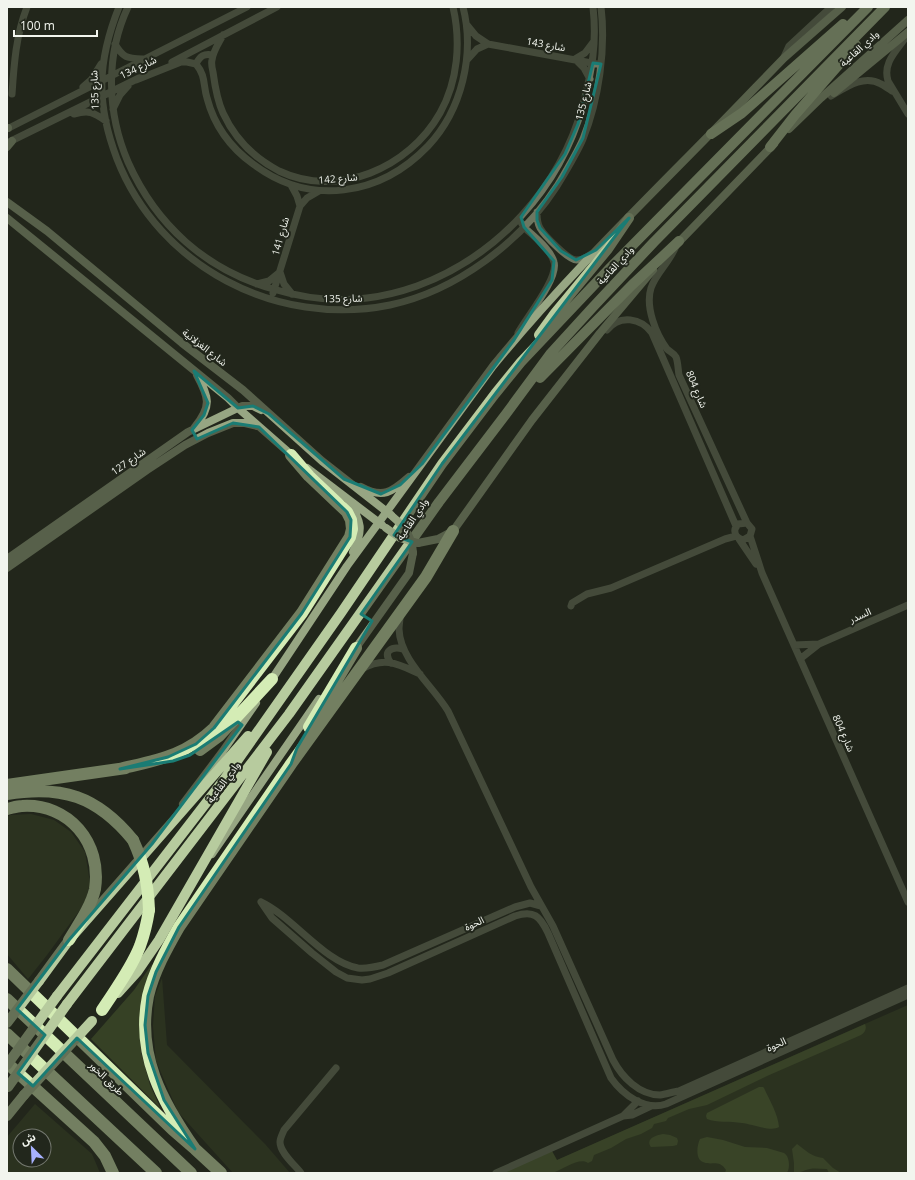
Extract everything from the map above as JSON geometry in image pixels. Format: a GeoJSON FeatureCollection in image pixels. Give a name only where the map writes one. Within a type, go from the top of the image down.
{"type":"FeatureCollection","features":[{"type":"Feature","properties":{"kind":"highway"},"geometry":{"type":"LineString","coordinates":[[120,769],[168,757],[196,744],[214,728],[302,613],[350,537],[352,528],[351,520],[347,512],[309,476],[291,455]]}},
{"type":"Feature","properties":{"kind":"highway"},"geometry":{"type":"LineString","coordinates":[[195,1149],[175,1120],[156,1080],[148,1053],[145,1025],[148,996],[156,972],[166,949],[179,927],[291,764],[426,577],[453,531]]}},
{"type":"Feature","properties":{"kind":"highway"},"geometry":{"type":"LineString","coordinates":[[291,764],[297,748],[356,648]]}},
{"type":"Feature","properties":{"kind":"highway"},"geometry":{"type":"LineString","coordinates":[[7,785],[173,761],[190,755],[205,747],[219,736],[272,679]]}},
{"type":"Feature","properties":{"kind":"highway"},"geometry":{"type":"LineString","coordinates":[[7,794],[32,790],[71,794],[106,812],[121,825],[133,840],[146,874],[149,892],[149,910],[146,928],[132,964],[102,1010]]}},
{"type":"Feature","properties":{"kind":"highway"},"geometry":{"type":"LineString","coordinates":[[7,809],[21,806],[44,807],[66,816],[81,830],[91,849],[96,869],[94,890],[87,909],[69,940]]}},
{"type":"Feature","properties":{"kind":"highway"},"geometry":{"type":"LineString","coordinates":[[7,969],[168,1126],[221,1173]]}},
{"type":"Feature","properties":{"kind":"highway","name":"طريق الخور"},"geometry":{"type":"LineString","coordinates":[[7,999],[191,1173]]}},
{"type":"Feature","properties":{"kind":"highway"},"geometry":{"type":"LineString","coordinates":[[7,1034],[156,1173]]}},
{"type":"Feature","properties":{"kind":"highway"},"geometry":{"type":"LineString","coordinates":[[7,1064],[94,1142],[106,1156],[113,1173]]}},
{"type":"Feature","properties":{"kind":"main road"},"geometry":{"type":"LineString","coordinates":[[711,134],[742,113],[865,7]]}},
{"type":"Feature","properties":{"kind":"main road","name":"وادي القاعية"},"geometry":{"type":"LineString","coordinates":[[7,1064],[57,996],[223,781],[442,464],[521,362],[646,231],[868,7]]}},
{"type":"Feature","properties":{"kind":"main road","name":"وادي القاعية"},"geometry":{"type":"LineString","coordinates":[[8,1088],[67,1004],[289,714],[355,623],[439,502],[551,353],[654,242],[885,7]]}},
{"type":"Feature","properties":{"kind":"main road"},"geometry":{"type":"LineString","coordinates":[[770,147],[795,115],[890,7]]}},
{"type":"Feature","properties":{"kind":"main road"},"geometry":{"type":"LineString","coordinates":[[521,362],[555,313],[608,249],[629,218]]}},
{"type":"Feature","properties":{"kind":"main road"},"geometry":{"type":"LineString","coordinates":[[506,414],[553,363],[632,285],[678,243]]}},
{"type":"Feature","properties":{"kind":"main road"},"geometry":{"type":"LineString","coordinates":[[7,1023],[69,940],[275,706]]}},
{"type":"Feature","properties":{"kind":"main road"},"geometry":{"type":"LineString","coordinates":[[7,1116],[24,1095],[137,972],[149,956],[289,714]]}},
{"type":"Feature","properties":{"kind":"street"},"geometry":{"type":"LineString","coordinates":[[12,94],[10,75],[22,18],[27,7]]}},
{"type":"Feature","properties":{"kind":"street","name":"شارع 135"},"geometry":{"type":"LineString","coordinates":[[119,7],[103,60],[102,96],[106,121],[113,148],[125,177],[137,198],[160,228],[190,258],[212,273],[235,286],[271,299],[298,306],[330,309],[369,308],[396,303],[425,294],[480,264],[512,239],[524,227],[550,196],[583,138],[596,94],[601,64],[601,7]]}},
{"type":"Feature","properties":{"kind":"street","name":"شارع 135"},"geometry":{"type":"LineString","coordinates":[[128,7],[123,17],[115,44],[111,76],[113,109],[121,142],[131,169],[152,205],[166,223],[183,240],[220,268],[257,284],[292,295],[311,298],[352,299],[377,297],[406,289],[450,271],[471,259],[491,244],[521,217],[554,173],[578,124],[593,63],[593,7]]}},
{"type":"Feature","properties":{"kind":"street","name":"شارع 134"},"geometry":{"type":"LineString","coordinates":[[7,129],[247,7]]}},
{"type":"Feature","properties":{"kind":"street","name":"شارع 134"},"geometry":{"type":"LineString","coordinates":[[9,144],[223,36],[277,7]]}},
{"type":"Feature","properties":{"kind":"street","name":"شارع 142"},"geometry":{"type":"LineString","coordinates":[[223,36],[211,62],[217,99],[232,131],[246,148],[272,167],[292,176],[321,181],[348,180],[366,176],[407,152],[431,128],[440,112],[453,80],[456,65],[457,43],[453,7]]}},
{"type":"Feature","properties":{"kind":"street","name":"شارع 142"},"geometry":{"type":"LineString","coordinates":[[196,64],[204,77],[205,91],[211,112],[217,124],[232,145],[253,165],[267,174],[291,185],[319,191],[355,188],[369,184],[397,170],[413,159],[438,133],[448,117],[461,83],[467,60],[467,25],[463,7]]}},
{"type":"Feature","properties":{"kind":"street"},"geometry":{"type":"LineString","coordinates":[[602,20],[608,7]]}},
{"type":"Feature","properties":{"kind":"street"},"geometry":{"type":"LineString","coordinates":[[784,58],[789,46],[831,7]]}},
{"type":"Feature","properties":{"kind":"street","name":"وادي القاعية"},"geometry":{"type":"LineString","coordinates":[[152,844],[218,757],[347,566],[379,522],[390,514],[422,464],[493,366],[514,340],[596,250],[784,58],[842,7]]}},
{"type":"Feature","properties":{"kind":"street"},"geometry":{"type":"LineString","coordinates":[[899,28],[908,15]]}},
{"type":"Feature","properties":{"kind":"street","name":"وادي القاعية"},"geometry":{"type":"LineString","coordinates":[[453,531],[532,420],[590,346],[678,243],[770,147],[821,98],[908,20]]}},
{"type":"Feature","properties":{"kind":"street"},"geometry":{"type":"LineString","coordinates":[[467,25],[481,40],[488,44]]}},
{"type":"Feature","properties":{"kind":"street"},"geometry":{"type":"LineString","coordinates":[[795,123],[831,96],[908,33]]}},
{"type":"Feature","properties":{"kind":"street"},"geometry":{"type":"LineString","coordinates":[[908,33],[889,60],[886,76],[908,114]]}},
{"type":"Feature","properties":{"kind":"street"},"geometry":{"type":"LineString","coordinates":[[590,79],[584,68],[575,59],[585,53],[594,41]]}},
{"type":"Feature","properties":{"kind":"street"},"geometry":{"type":"LineString","coordinates":[[115,44],[120,53],[126,57],[146,59]]}},
{"type":"Feature","properties":{"kind":"street"},"geometry":{"type":"LineString","coordinates":[[467,60],[477,49],[488,44]]}},
{"type":"Feature","properties":{"kind":"street","name":"شارع 143"},"geometry":{"type":"LineString","coordinates":[[488,44],[601,64]]}},
{"type":"Feature","properties":{"kind":"street"},"geometry":{"type":"LineString","coordinates":[[113,109],[122,92],[134,80],[181,62],[196,64],[201,56],[209,54],[213,55]]}},
{"type":"Feature","properties":{"kind":"street"},"geometry":{"type":"LineString","coordinates":[[79,92],[91,80],[103,60]]}},
{"type":"Feature","properties":{"kind":"street"},"geometry":{"type":"LineString","coordinates":[[831,96],[852,84],[863,80],[871,80],[881,83],[894,92]]}},
{"type":"Feature","properties":{"kind":"street"},"geometry":{"type":"LineString","coordinates":[[60,118],[80,112],[94,112],[106,121]]}},
{"type":"Feature","properties":{"kind":"street"},"geometry":{"type":"LineString","coordinates":[[291,185],[300,206]]}},
{"type":"Feature","properties":{"kind":"street"},"geometry":{"type":"LineString","coordinates":[[300,206],[307,198],[319,191]]}},
{"type":"Feature","properties":{"kind":"street"},"geometry":{"type":"LineString","coordinates":[[7,196],[15,208]]}},
{"type":"Feature","properties":{"kind":"street","name":"شارع الغزلانية"},"geometry":{"type":"LineString","coordinates":[[7,202],[46,231],[182,343],[243,390],[344,479],[390,514]]}},
{"type":"Feature","properties":{"kind":"street","name":"شارع 141"},"geometry":{"type":"LineString","coordinates":[[271,299],[300,206]]}},
{"type":"Feature","properties":{"kind":"street","name":"وادي القاعية"},"geometry":{"type":"LineString","coordinates":[[537,212],[537,220],[540,228],[561,251],[570,258],[581,260],[596,250]]}},
{"type":"Feature","properties":{"kind":"street","name":"وادي القاعية"},"geometry":{"type":"LineString","coordinates":[[514,340],[525,320],[549,285],[555,271],[554,261],[548,252],[524,227],[521,217]]}},
{"type":"Feature","properties":{"kind":"street"},"geometry":{"type":"LineString","coordinates":[[7,218],[228,398],[291,455],[400,538],[415,542],[438,539],[453,531]]}},
{"type":"Feature","properties":{"kind":"street"},"geometry":{"type":"LineString","coordinates":[[512,239],[523,236],[534,237]]}},
{"type":"Feature","properties":{"kind":"street","name":"شارع 804"},"geometry":{"type":"LineString","coordinates":[[678,243],[672,256],[657,276],[651,288],[649,304],[651,316],[653,323],[667,348],[676,356],[679,375],[747,523]]}},
{"type":"Feature","properties":{"kind":"street"},"geometry":{"type":"LineString","coordinates":[[257,284],[269,281],[280,272],[284,284],[292,295]]}},
{"type":"Feature","properties":{"kind":"street","name":"شارع 804"},"geometry":{"type":"LineString","coordinates":[[590,346],[598,341],[612,324],[618,321],[632,320],[648,327],[652,333],[736,532],[762,573]]}},
{"type":"Feature","properties":{"kind":"street"},"geometry":{"type":"LineString","coordinates":[[194,371],[205,389],[208,403],[204,415],[192,430],[197,439]]}},
{"type":"Feature","properties":{"kind":"street","name":"شارع 127"},"geometry":{"type":"LineString","coordinates":[[7,559],[148,459],[192,430],[238,408],[246,406],[253,406],[269,414]]}},
{"type":"Feature","properties":{"kind":"street","name":"شارع 127"},"geometry":{"type":"LineString","coordinates":[[7,568],[147,470],[197,439],[233,423],[245,423],[260,427]]}},
{"type":"Feature","properties":{"kind":"street"},"geometry":{"type":"LineString","coordinates":[[344,479],[365,490],[377,493],[386,493],[400,484],[422,464]]}},
{"type":"Feature","properties":{"kind":"street"},"geometry":{"type":"LineString","coordinates":[[347,566],[360,533],[358,519],[348,499]]}},
{"type":"Feature","properties":{"kind":"street"},"geometry":{"type":"LineString","coordinates":[[390,514],[409,533],[415,542]]}},
{"type":"Feature","properties":{"kind":"street"},"geometry":{"type":"LineString","coordinates":[[572,606],[572,603],[587,594],[611,588],[725,539],[736,532],[741,522],[747,523],[752,529],[750,536],[743,540],[736,532]]}},
{"type":"Feature","properties":{"kind":"street","name":"شارع 804"},"geometry":{"type":"LineString","coordinates":[[750,536],[762,573],[908,902]]}},
{"type":"Feature","properties":{"kind":"street","name":"وادي القاعية"},"geometry":{"type":"LineString","coordinates":[[201,867],[216,850],[292,738],[409,573],[415,542]]}},
{"type":"Feature","properties":{"kind":"street","name":"السدر"},"geometry":{"type":"LineString","coordinates":[[820,644],[908,605]]}},
{"type":"Feature","properties":{"kind":"street","name":"الحوة"},"geometry":{"type":"LineString","coordinates":[[401,611],[398,628],[403,649],[412,664],[441,699],[448,711],[530,887],[560,940],[617,1068],[629,1082],[654,1094],[660,1095],[679,1091],[908,988]]}},
{"type":"Feature","properties":{"kind":"street"},"geometry":{"type":"LineString","coordinates":[[794,645],[820,644]]}},
{"type":"Feature","properties":{"kind":"street"},"geometry":{"type":"LineString","coordinates":[[800,659],[820,644]]}},
{"type":"Feature","properties":{"kind":"street"},"geometry":{"type":"LineString","coordinates":[[391,663],[388,657],[388,652],[390,649],[395,647],[403,649]]}},
{"type":"Feature","properties":{"kind":"street","name":"الحوة"},"geometry":{"type":"LineString","coordinates":[[359,670],[372,663],[384,661],[405,667],[422,675]]}},
{"type":"Feature","properties":{"kind":"street","name":"الحوة"},"geometry":{"type":"LineString","coordinates":[[537,917],[528,913],[515,916],[388,973],[362,980],[347,978],[336,972],[272,918],[261,902],[278,912],[336,960],[351,966],[363,968],[383,965],[515,907],[530,903],[541,906]]}},
{"type":"Feature","properties":{"kind":"street"},"geometry":{"type":"LineString","coordinates":[[541,906],[537,917],[548,933],[611,1078],[623,1092],[638,1101],[651,1106]]}},
{"type":"Feature","properties":{"kind":"street"},"geometry":{"type":"LineString","coordinates":[[272,918],[278,912]]}},
{"type":"Feature","properties":{"kind":"street","name":"الحوة"},"geometry":{"type":"LineString","coordinates":[[623,1116],[651,1106],[666,1104],[908,995]]}},
{"type":"Feature","properties":{"kind":"street"},"geometry":{"type":"LineString","coordinates":[[302,1173],[281,1147],[280,1142],[284,1130],[336,1068]]}},
{"type":"Feature","properties":{"kind":"street"},"geometry":{"type":"LineString","coordinates":[[496,1173],[623,1116],[638,1101]]}},
{"type":"Feature","properties":{"kind":"highlighted area"},"geometry":{"type":"Polygon","coordinates":[[[593,63],[601,64],[583,138],[562,177],[537,212],[537,220],[540,228],[561,251],[576,260],[596,250],[629,218],[442,464],[394,535],[412,542],[361,614],[372,621],[297,748],[291,764],[179,927],[156,972],[148,996],[145,1025],[148,1053],[164,1100],[195,1149],[77,1038],[33,1086],[18,1073],[45,1035],[17,1009],[69,940],[152,844],[242,725],[238,722],[190,755],[173,761],[120,769],[168,757],[196,744],[214,728],[302,613],[350,537],[351,520],[347,512],[259,427],[233,423],[197,439],[192,430],[204,415],[208,403],[194,371],[238,408],[253,406],[269,414],[344,479],[381,494],[400,485],[422,464],[514,340],[552,280],[554,261],[524,227],[521,217],[565,154],[578,124],[593,63]]]}},
{"type":"Feature","properties":{"kind":"shaded area"},"geometry":{"type":"Polygon","coordinates":[[[31,814],[54,820],[71,832],[85,852],[90,883],[85,903],[28,979],[7,954],[7,817],[10,815],[31,814]]]}},
{"type":"Feature","properties":{"kind":"shaded area"},"geometry":{"type":"Polygon","coordinates":[[[152,964],[140,1013],[141,1052],[150,1085],[161,1109],[91,1039],[134,990],[152,964]]]}},
{"type":"Feature","properties":{"kind":"shaded area"},"geometry":{"type":"Polygon","coordinates":[[[162,978],[167,1045],[265,1144],[290,1173],[233,1173],[178,1112],[156,1061],[153,1026],[155,996],[162,978]]]}},
{"type":"Feature","properties":{"kind":"shaded area"},"geometry":{"type":"Polygon","coordinates":[[[908,1005],[908,1173],[528,1173],[867,1023],[908,1005]]]}},
{"type":"Feature","properties":{"kind":"shaded area"},"geometry":{"type":"Polygon","coordinates":[[[865,1024],[866,1027],[864,1033],[861,1035],[767,1076],[707,1105],[689,1109],[668,1118],[666,1121],[654,1124],[652,1128],[641,1134],[626,1139],[611,1148],[594,1155],[592,1161],[588,1163],[581,1161],[576,1162],[551,1173],[502,1173],[552,1151],[557,1160],[865,1024]]]}},
{"type":"Feature","properties":{"kind":"shaded area"},"geometry":{"type":"Polygon","coordinates":[[[759,1087],[764,1088],[775,1112],[779,1127],[771,1129],[742,1123],[707,1119],[707,1113],[759,1087]]]}},
{"type":"Feature","properties":{"kind":"shaded area"},"geometry":{"type":"Polygon","coordinates":[[[35,1104],[92,1154],[100,1173],[7,1173],[7,1137],[12,1131],[12,1168],[52,1168],[52,1128],[15,1128],[35,1104]]]}},
{"type":"Feature","properties":{"kind":"shaded area"},"geometry":{"type":"Polygon","coordinates":[[[663,1134],[677,1138],[677,1145],[651,1147],[649,1142],[650,1140],[655,1136],[663,1134]]]}},
{"type":"Feature","properties":{"kind":"shaded area"},"geometry":{"type":"Polygon","coordinates":[[[707,1137],[745,1147],[767,1148],[784,1153],[789,1161],[788,1171],[786,1173],[725,1173],[726,1170],[721,1165],[706,1163],[699,1158],[697,1152],[700,1139],[707,1137]]]}},
{"type":"Feature","properties":{"kind":"shaded area"},"geometry":{"type":"Polygon","coordinates":[[[797,1144],[812,1155],[823,1158],[833,1168],[841,1173],[829,1173],[827,1169],[810,1169],[794,1173],[792,1149],[797,1144]]]}}]}
